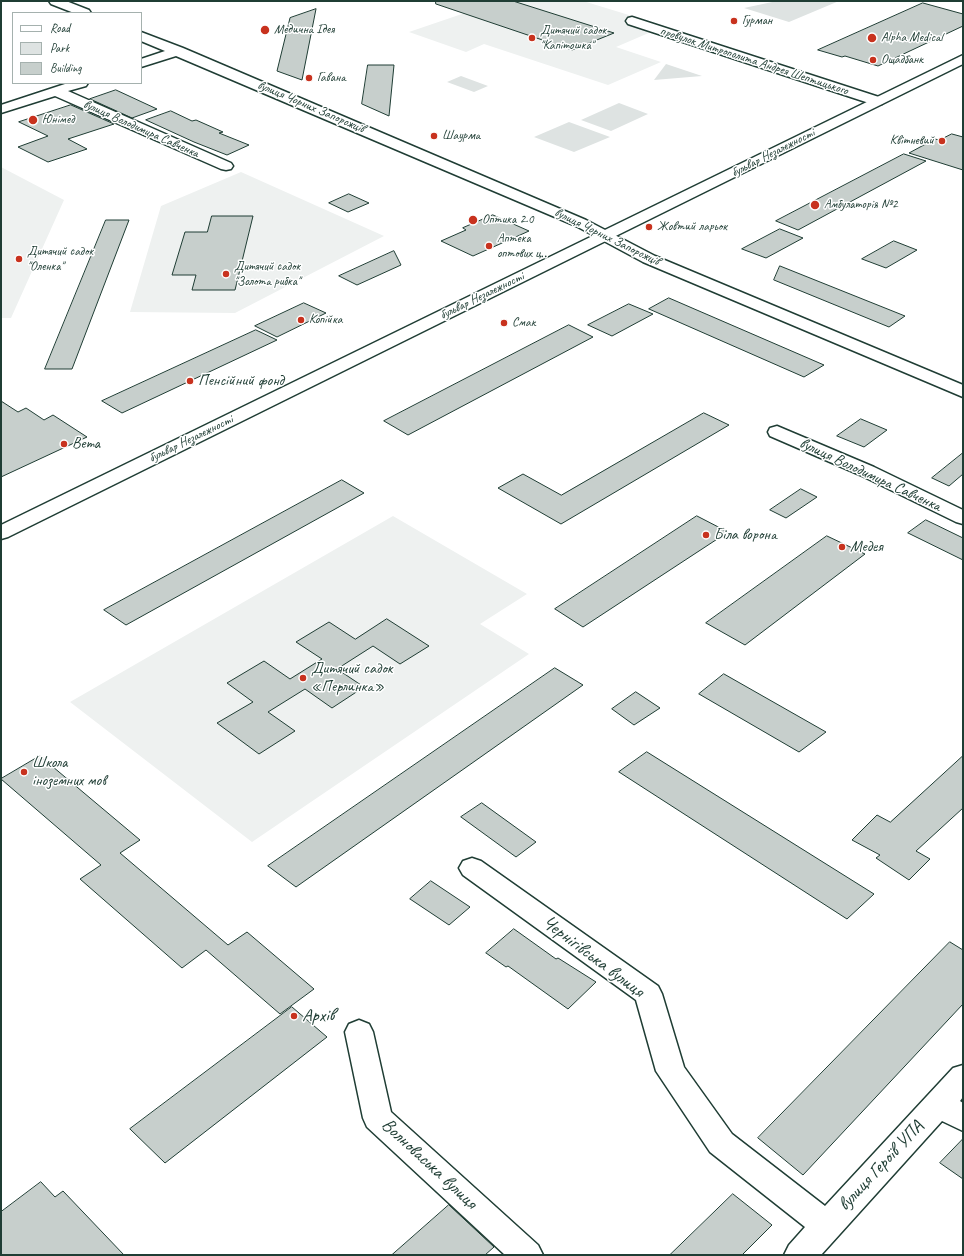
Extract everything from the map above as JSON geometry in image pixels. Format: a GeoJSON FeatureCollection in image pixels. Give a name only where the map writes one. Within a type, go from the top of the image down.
{"type":"FeatureCollection","features":[{"type":"Feature","properties":{"kind":"street"},"geometry":{"type":"LineString","coordinates":[[55,1],[82,12]]}},
{"type":"Feature","properties":{"kind":"street","name":"провулок Митрополита Андрея Шептицького"},"geometry":{"type":"LineString","coordinates":[[632,21],[877,101]]}},
{"type":"Feature","properties":{"kind":"street","name":"вулиця Чорних Запорожців"},"geometry":{"type":"LineString","coordinates":[[142,36],[607,236],[649,258],[963,392]]}},
{"type":"Feature","properties":{"kind":"street"},"geometry":{"type":"LineString","coordinates":[[142,63],[178,51]]}},
{"type":"Feature","properties":{"kind":"street","name":"бульвар Незалежності"},"geometry":{"type":"LineString","coordinates":[[1,533],[448,312],[607,236],[963,59]]}},
{"type":"Feature","properties":{"kind":"street"},"geometry":{"type":"LineString","coordinates":[[1,109],[78,84]]}},
{"type":"Feature","properties":{"kind":"street","name":"вулиця Володимира Савченка"},"geometry":{"type":"LineString","coordinates":[[56,91],[226,166]]}},
{"type":"Feature","properties":{"kind":"street","name":"вулиця Володимира Савченка"},"geometry":{"type":"LineString","coordinates":[[778,432],[867,472],[963,518]]}},
{"type":"Feature","properties":{"kind":"street","name":"Чернігівська вулиця"},"geometry":{"type":"LineString","coordinates":[[472,868],[648,994],[671,1071],[720,1143],[826,1225]]}},
{"type":"Feature","properties":{"kind":"street","name":"Волноваська вулиця"},"geometry":{"type":"LineString","coordinates":[[359,1032],[378,1118],[527,1255]]}},
{"type":"Feature","properties":{"kind":"street","name":"вулиця Героїв УПА"},"geometry":{"type":"LineString","coordinates":[[800,1255],[826,1225],[951,1111],[963,1076]]}},
{"type":"Feature","properties":{"kind":"shaded area","name":"Дитячий садок \"Капітошка\""},"geometry":{"type":"Polygon","coordinates":[[[500,1],[583,1],[665,26],[616,47],[661,62],[608,85],[484,44],[466,52],[409,32],[500,1]]]}},
{"type":"Feature","properties":{"kind":"shaded area","name":"Дитячий садок \"Оленка\""},"geometry":{"type":"Polygon","coordinates":[[[1,167],[64,200],[11,318],[1,318],[1,167]]]}},
{"type":"Feature","properties":{"kind":"shaded area","name":"Дитячий садок \"Золота рибка\""},"geometry":{"type":"Polygon","coordinates":[[[241,172],[384,236],[235,313],[130,312],[161,206],[241,172]]]}},
{"type":"Feature","properties":{"kind":"shaded area","name":"Дитячий садок «Перлинка»"},"geometry":{"type":"Polygon","coordinates":[[[393,516],[527,594],[480,624],[529,654],[252,842],[70,702],[393,516]]]}},
{"type":"Feature","properties":{"kind":"green space"},"geometry":{"type":"Polygon","coordinates":[[[777,1],[839,1],[789,22],[744,8],[777,1]]]}},
{"type":"Feature","properties":{"kind":"green space"},"geometry":{"type":"Polygon","coordinates":[[[666,64],[702,76],[654,80],[666,64]]]}},
{"type":"Feature","properties":{"kind":"green space"},"geometry":{"type":"Polygon","coordinates":[[[461,76],[488,86],[474,92],[447,82],[461,76]]]}},
{"type":"Feature","properties":{"kind":"green space"},"geometry":{"type":"Polygon","coordinates":[[[619,103],[648,114],[611,131],[581,120],[619,103]]]}},
{"type":"Feature","properties":{"kind":"green space"},"geometry":{"type":"Polygon","coordinates":[[[569,122],[610,137],[574,152],[534,137],[569,122]]]}},
{"type":"Feature","properties":{"kind":"building"},"geometry":{"type":"Polygon","coordinates":[[[436,1],[513,1],[614,33],[572,50],[436,4],[436,1]]]}},
{"type":"Feature","properties":{"kind":"building"},"geometry":{"type":"Polygon","coordinates":[[[923,3],[963,14],[963,26],[878,66],[818,50],[923,3]]]}},
{"type":"Feature","properties":{"kind":"building"},"geometry":{"type":"Polygon","coordinates":[[[316,9],[302,80],[277,71],[290,18],[316,9]]]}},
{"type":"Feature","properties":{"kind":"building"},"geometry":{"type":"Polygon","coordinates":[[[368,65],[394,65],[389,116],[362,104],[368,65]]]}},
{"type":"Feature","properties":{"kind":"building"},"geometry":{"type":"Polygon","coordinates":[[[116,90],[157,109],[132,118],[90,99],[116,90]]]}},
{"type":"Feature","properties":{"kind":"building"},"geometry":{"type":"Polygon","coordinates":[[[71,105],[114,124],[68,139],[87,149],[48,162],[18,147],[48,136],[19,122],[71,105]]]}},
{"type":"Feature","properties":{"kind":"building"},"geometry":{"type":"Polygon","coordinates":[[[171,111],[192,121],[196,120],[223,132],[219,133],[249,145],[227,155],[146,120],[171,111]]]}},
{"type":"Feature","properties":{"kind":"building"},"geometry":{"type":"Polygon","coordinates":[[[952,134],[963,137],[963,170],[909,153],[935,139],[939,140],[952,134]]]}},
{"type":"Feature","properties":{"kind":"building"},"geometry":{"type":"Polygon","coordinates":[[[904,154],[926,161],[798,230],[776,221],[904,154]]]}},
{"type":"Feature","properties":{"kind":"building"},"geometry":{"type":"Polygon","coordinates":[[[349,194],[369,203],[348,212],[329,203],[349,194]]]}},
{"type":"Feature","properties":{"kind":"building"},"geometry":{"type":"Polygon","coordinates":[[[493,215],[529,231],[473,256],[441,241],[466,230],[463,228],[493,215]]]}},
{"type":"Feature","properties":{"kind":"building"},"geometry":{"type":"Polygon","coordinates":[[[212,216],[253,216],[235,290],[192,290],[196,275],[172,275],[185,232],[207,232],[212,216]]]}},
{"type":"Feature","properties":{"kind":"building"},"geometry":{"type":"Polygon","coordinates":[[[106,220],[129,220],[72,369],[45,369],[106,220]]]}},
{"type":"Feature","properties":{"kind":"building"},"geometry":{"type":"Polygon","coordinates":[[[780,229],[803,238],[766,258],[742,249],[780,229]]]}},
{"type":"Feature","properties":{"kind":"building"},"geometry":{"type":"Polygon","coordinates":[[[894,241],[917,250],[886,268],[862,259],[894,241]]]}},
{"type":"Feature","properties":{"kind":"building"},"geometry":{"type":"Polygon","coordinates":[[[394,251],[401,265],[357,285],[339,276],[394,251]]]}},
{"type":"Feature","properties":{"kind":"building"},"geometry":{"type":"Polygon","coordinates":[[[780,266],[905,316],[889,327],[774,280],[780,266]]]}},
{"type":"Feature","properties":{"kind":"building"},"geometry":{"type":"Polygon","coordinates":[[[669,298],[824,365],[804,377],[649,309],[669,298]]]}},
{"type":"Feature","properties":{"kind":"building"},"geometry":{"type":"Polygon","coordinates":[[[304,303],[326,313],[277,337],[255,326],[304,303]]]}},
{"type":"Feature","properties":{"kind":"building"},"geometry":{"type":"Polygon","coordinates":[[[629,304],[653,314],[612,336],[588,325],[629,304]]]}},
{"type":"Feature","properties":{"kind":"building"},"geometry":{"type":"Polygon","coordinates":[[[569,325],[593,337],[408,435],[384,421],[569,325]]]}},
{"type":"Feature","properties":{"kind":"building"},"geometry":{"type":"Polygon","coordinates":[[[256,330],[277,340],[122,413],[102,401],[256,330]]]}},
{"type":"Feature","properties":{"kind":"building"},"geometry":{"type":"Polygon","coordinates":[[[1,401],[18,412],[26,408],[44,420],[53,415],[87,437],[1,477],[1,401]]]}},
{"type":"Feature","properties":{"kind":"building"},"geometry":{"type":"Polygon","coordinates":[[[704,413],[729,425],[561,524],[498,488],[523,474],[561,495],[704,413]]]}},
{"type":"Feature","properties":{"kind":"building"},"geometry":{"type":"Polygon","coordinates":[[[861,419],[887,430],[864,447],[837,436],[861,419]]]}},
{"type":"Feature","properties":{"kind":"building"},"geometry":{"type":"Polygon","coordinates":[[[963,453],[963,474],[949,486],[932,478],[963,453]]]}},
{"type":"Feature","properties":{"kind":"building"},"geometry":{"type":"Polygon","coordinates":[[[342,480],[364,493],[126,625],[104,610],[342,480]]]}},
{"type":"Feature","properties":{"kind":"building"},"geometry":{"type":"Polygon","coordinates":[[[801,489],[817,497],[786,518],[770,510],[801,489]]]}},
{"type":"Feature","properties":{"kind":"building"},"geometry":{"type":"Polygon","coordinates":[[[697,516],[728,532],[583,627],[555,609],[697,516]]]}},
{"type":"Feature","properties":{"kind":"building"},"geometry":{"type":"Polygon","coordinates":[[[926,520],[963,538],[963,560],[908,533],[926,520]]]}},
{"type":"Feature","properties":{"kind":"building"},"geometry":{"type":"Polygon","coordinates":[[[827,536],[865,554],[745,645],[706,623],[827,536]]]}},
{"type":"Feature","properties":{"kind":"building"},"geometry":{"type":"Polygon","coordinates":[[[387,619],[429,646],[400,664],[373,646],[337,669],[364,687],[332,708],[305,689],[268,712],[295,731],[259,754],[217,723],[253,702],[227,683],[264,661],[290,679],[322,659],[296,642],[329,622],[355,639],[387,619]]]}},
{"type":"Feature","properties":{"kind":"building"},"geometry":{"type":"Polygon","coordinates":[[[555,668],[583,685],[296,887],[268,866],[555,668]]]}},
{"type":"Feature","properties":{"kind":"building"},"geometry":{"type":"Polygon","coordinates":[[[724,674],[826,732],[799,752],[699,694],[724,674]]]}},
{"type":"Feature","properties":{"kind":"building"},"geometry":{"type":"Polygon","coordinates":[[[636,692],[660,708],[634,725],[612,709],[636,692]]]}},
{"type":"Feature","properties":{"kind":"building"},"geometry":{"type":"Polygon","coordinates":[[[647,752],[874,894],[847,919],[619,772],[647,752]]]}},
{"type":"Feature","properties":{"kind":"building"},"geometry":{"type":"Polygon","coordinates":[[[40,756],[140,840],[120,853],[228,945],[247,932],[314,989],[280,1014],[206,950],[182,968],[80,879],[101,865],[1,779],[40,756]]]}},
{"type":"Feature","properties":{"kind":"building"},"geometry":{"type":"Polygon","coordinates":[[[963,756],[963,808],[916,851],[930,859],[909,880],[876,858],[880,855],[852,840],[877,815],[890,822],[963,756]]]}},
{"type":"Feature","properties":{"kind":"building"},"geometry":{"type":"Polygon","coordinates":[[[482,803],[536,842],[516,857],[461,817],[482,803]]]}},
{"type":"Feature","properties":{"kind":"building"},"geometry":{"type":"Polygon","coordinates":[[[431,881],[470,907],[449,925],[410,899],[431,881]]]}},
{"type":"Feature","properties":{"kind":"building"},"geometry":{"type":"Polygon","coordinates":[[[514,929],[556,959],[558,958],[596,982],[568,1009],[508,966],[506,967],[486,953],[514,929]]]}},
{"type":"Feature","properties":{"kind":"building"},"geometry":{"type":"Polygon","coordinates":[[[950,942],[963,950],[963,1004],[803,1175],[758,1138],[950,942]]]}},
{"type":"Feature","properties":{"kind":"building"},"geometry":{"type":"Polygon","coordinates":[[[292,1007],[327,1037],[165,1163],[130,1129],[292,1007]]]}},
{"type":"Feature","properties":{"kind":"building"},"geometry":{"type":"Polygon","coordinates":[[[963,1139],[963,1179],[940,1163],[963,1139]]]}},
{"type":"Feature","properties":{"kind":"building"},"geometry":{"type":"Polygon","coordinates":[[[41,1182],[55,1197],[63,1191],[124,1255],[1,1255],[1,1212],[41,1182]]]}},
{"type":"Feature","properties":{"kind":"building"},"geometry":{"type":"Polygon","coordinates":[[[733,1194],[772,1225],[742,1255],[670,1255],[733,1194]]]}},
{"type":"Feature","properties":{"kind":"building"},"geometry":{"type":"Polygon","coordinates":[[[449,1205],[494,1247],[485,1255],[392,1255],[449,1205]]]}},
{"type":"Feature","properties":{"kind":"place","name":"Гурман"},"geometry":{"type":"Point","coordinates":[734,21]}},
{"type":"Feature","properties":{"kind":"place","name":"Медична Ідея"},"geometry":{"type":"Point","coordinates":[265,30]}},
{"type":"Feature","properties":{"kind":"place","name":"Дитячий садок \"Капітошка\""},"geometry":{"type":"Point","coordinates":[532,38]}},
{"type":"Feature","properties":{"kind":"place","name":"Alpha Medical"},"geometry":{"type":"Point","coordinates":[872,38]}},
{"type":"Feature","properties":{"kind":"place","name":"Ощадбанк"},"geometry":{"type":"Point","coordinates":[873,60]}},
{"type":"Feature","properties":{"kind":"place","name":"Гавана"},"geometry":{"type":"Point","coordinates":[309,78]}},
{"type":"Feature","properties":{"kind":"place","name":"Юнімед"},"geometry":{"type":"Point","coordinates":[33,120]}},
{"type":"Feature","properties":{"kind":"place","name":"Шаурма"},"geometry":{"type":"Point","coordinates":[434,136]}},
{"type":"Feature","properties":{"kind":"place","name":"Квітневий"},"geometry":{"type":"Point","coordinates":[942,141]}},
{"type":"Feature","properties":{"kind":"place","name":"Амбулаторія №2"},"geometry":{"type":"Point","coordinates":[815,205]}},
{"type":"Feature","properties":{"kind":"place","name":"Оптика 2.0"},"geometry":{"type":"Point","coordinates":[473,220]}},
{"type":"Feature","properties":{"kind":"place","name":"Жовтий ларьок"},"geometry":{"type":"Point","coordinates":[649,227]}},
{"type":"Feature","properties":{"kind":"place","name":"Аптека оптових ц‥"},"geometry":{"type":"Point","coordinates":[489,246]}},
{"type":"Feature","properties":{"kind":"place","name":"Дитячий садок \"Оленка\""},"geometry":{"type":"Point","coordinates":[19,259]}},
{"type":"Feature","properties":{"kind":"place","name":"Дитячий садок \"Золота рибка\""},"geometry":{"type":"Point","coordinates":[226,274]}},
{"type":"Feature","properties":{"kind":"place","name":"Копійка"},"geometry":{"type":"Point","coordinates":[301,320]}},
{"type":"Feature","properties":{"kind":"place","name":"Смак"},"geometry":{"type":"Point","coordinates":[504,323]}},
{"type":"Feature","properties":{"kind":"place","name":"Пенсійний фонд"},"geometry":{"type":"Point","coordinates":[190,381]}},
{"type":"Feature","properties":{"kind":"place","name":"Вета"},"geometry":{"type":"Point","coordinates":[64,444]}},
{"type":"Feature","properties":{"kind":"place","name":"Біла ворона"},"geometry":{"type":"Point","coordinates":[706,535]}},
{"type":"Feature","properties":{"kind":"place","name":"Медея"},"geometry":{"type":"Point","coordinates":[842,547]}},
{"type":"Feature","properties":{"kind":"place","name":"Дитячий садок «Перлинка»"},"geometry":{"type":"Point","coordinates":[303,678]}},
{"type":"Feature","properties":{"kind":"place","name":"Школа іноземних мов"},"geometry":{"type":"Point","coordinates":[24,772]}},
{"type":"Feature","properties":{"kind":"place","name":"Архів"},"geometry":{"type":"Point","coordinates":[294,1016]}}]}
